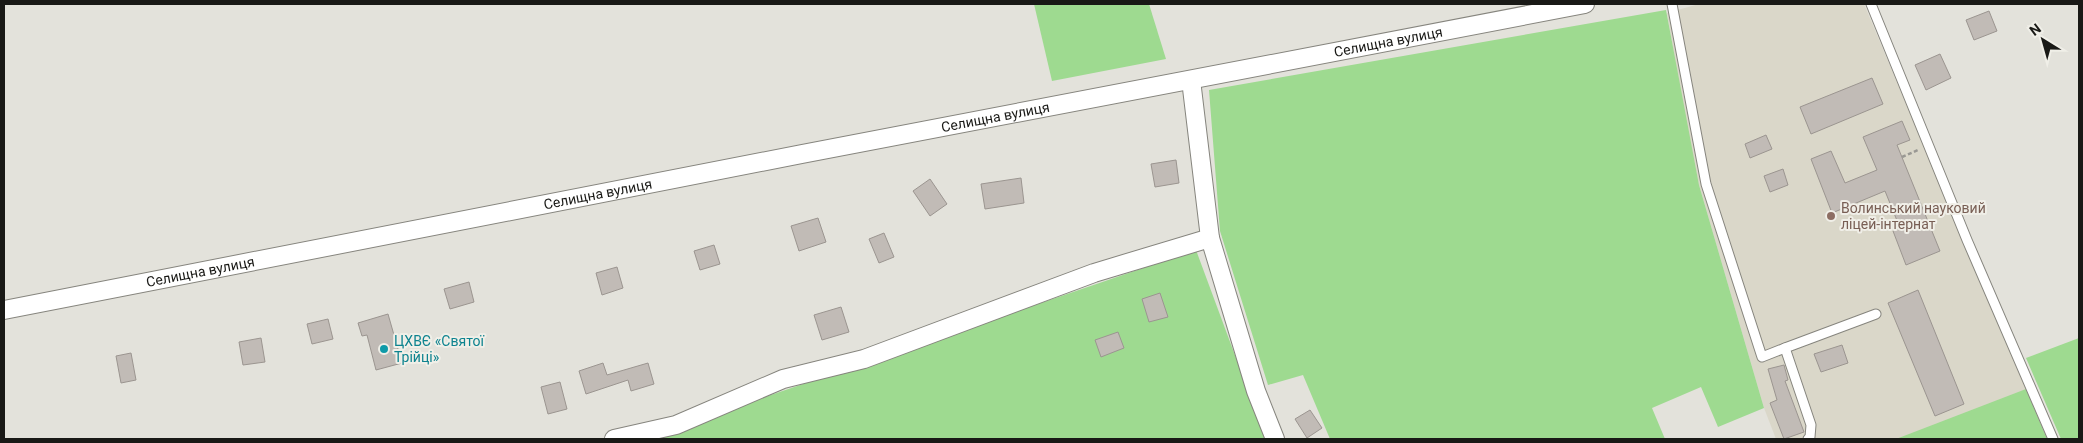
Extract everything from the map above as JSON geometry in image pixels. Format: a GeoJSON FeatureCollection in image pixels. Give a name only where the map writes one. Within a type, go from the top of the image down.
{"type":"FeatureCollection","features":[{"type":"Feature","properties":{"kind":"street","name":"Селищна вулиця"},"geometry":{"type":"LineString","coordinates":[[4,310],[1584,4]]}},
{"type":"Feature","properties":{"kind":"street"},"geometry":{"type":"LineString","coordinates":[[1191,80],[1210,238],[1256,391],[1275,439]]}},
{"type":"Feature","properties":{"kind":"street"},"geometry":{"type":"LineString","coordinates":[[614,439],[676,425],[783,379],[864,358],[1094,273],[1210,238]]}},
{"type":"Feature","properties":{"kind":"lane"},"geometry":{"type":"LineString","coordinates":[[1672,4],[1706,184],[1762,357],[1876,314]]}},
{"type":"Feature","properties":{"kind":"lane"},"geometry":{"type":"LineString","coordinates":[[1871,4],[1967,240],[2053,439]]}},
{"type":"Feature","properties":{"kind":"lane"},"geometry":{"type":"LineString","coordinates":[[1785,348],[1811,425],[1808,439]]}},
{"type":"Feature","properties":{"kind":"path"},"geometry":{"type":"LineString","coordinates":[[1902,156],[1928,146]]}},
{"type":"Feature","properties":{"kind":"shaded area","name":"Волинський науковий ліцей-інтернат"},"geometry":{"type":"Polygon","coordinates":[[[1699,4],[1864,4],[2047,439],[1776,439],[1764,408],[1699,185],[1682,101],[1667,13],[1699,4]]]}},
{"type":"Feature","properties":{"kind":"green space"},"geometry":{"type":"Polygon","coordinates":[[[1034,4],[1149,4],[1166,59],[1052,81],[1034,4]]]}},
{"type":"Feature","properties":{"kind":"green space"},"geometry":{"type":"Polygon","coordinates":[[[1666,10],[1699,185],[1764,408],[1718,427],[1701,387],[1652,408],[1665,439],[1330,439],[1303,375],[1268,385],[1220,231],[1209,90],[1666,10]]]}},
{"type":"Feature","properties":{"kind":"green space"},"geometry":{"type":"Polygon","coordinates":[[[1196,250],[1266,439],[634,439],[674,428],[1196,250]]]}},
{"type":"Feature","properties":{"kind":"green space"},"geometry":{"type":"Polygon","coordinates":[[[2079,338],[2079,439],[2061,439],[2026,358],[2079,338]]]}},
{"type":"Feature","properties":{"kind":"green space"},"geometry":{"type":"Polygon","coordinates":[[[2026,389],[2047,439],[1896,439],[2026,389]]]}},
{"type":"Feature","properties":{"kind":"building"},"geometry":{"type":"Polygon","coordinates":[[[1989,11],[1997,31],[1974,40],[1966,20],[1989,11]]]}},
{"type":"Feature","properties":{"kind":"building"},"geometry":{"type":"Polygon","coordinates":[[[1940,54],[1951,78],[1926,90],[1915,65],[1940,54]]]}},
{"type":"Feature","properties":{"kind":"building"},"geometry":{"type":"Polygon","coordinates":[[[1872,78],[1883,104],[1811,134],[1800,107],[1872,78]]]}},
{"type":"Feature","properties":{"kind":"building"},"geometry":{"type":"Polygon","coordinates":[[[1902,121],[1910,140],[1897,145],[1940,251],[1906,265],[1893,231],[1900,228],[1885,191],[1832,213],[1811,159],[1831,151],[1845,183],[1877,170],[1863,137],[1902,121]]]}},
{"type":"Feature","properties":{"kind":"building"},"geometry":{"type":"Polygon","coordinates":[[[1766,135],[1772,149],[1750,158],[1745,144],[1766,135]]]}},
{"type":"Feature","properties":{"kind":"building"},"geometry":{"type":"Polygon","coordinates":[[[1176,160],[1179,183],[1155,187],[1151,164],[1176,160]]]}},
{"type":"Feature","properties":{"kind":"building"},"geometry":{"type":"Polygon","coordinates":[[[1783,169],[1788,185],[1770,192],[1764,176],[1783,169]]]}},
{"type":"Feature","properties":{"kind":"building"},"geometry":{"type":"Polygon","coordinates":[[[1021,178],[1024,203],[985,209],[981,184],[1021,178]]]}},
{"type":"Feature","properties":{"kind":"building"},"geometry":{"type":"Polygon","coordinates":[[[930,179],[947,204],[930,216],[913,191],[930,179]]]}},
{"type":"Feature","properties":{"kind":"building"},"geometry":{"type":"Polygon","coordinates":[[[818,218],[826,242],[799,251],[791,226],[818,218]]]}},
{"type":"Feature","properties":{"kind":"building"},"geometry":{"type":"Polygon","coordinates":[[[884,233],[894,257],[879,263],[869,239],[884,233]]]}},
{"type":"Feature","properties":{"kind":"building"},"geometry":{"type":"Polygon","coordinates":[[[714,245],[720,264],[700,270],[694,251],[714,245]]]}},
{"type":"Feature","properties":{"kind":"building"},"geometry":{"type":"Polygon","coordinates":[[[617,267],[623,288],[602,295],[596,273],[617,267]]]}},
{"type":"Feature","properties":{"kind":"building"},"geometry":{"type":"Polygon","coordinates":[[[469,282],[474,302],[450,309],[444,289],[469,282]]]}},
{"type":"Feature","properties":{"kind":"building"},"geometry":{"type":"Polygon","coordinates":[[[1918,290],[1964,404],[1935,416],[1888,303],[1918,290]]]}},
{"type":"Feature","properties":{"kind":"building"},"geometry":{"type":"Polygon","coordinates":[[[1160,293],[1168,317],[1149,322],[1142,299],[1160,293]]]}},
{"type":"Feature","properties":{"kind":"building"},"geometry":{"type":"Polygon","coordinates":[[[841,307],[849,332],[822,340],[814,315],[841,307]]]}},
{"type":"Feature","properties":{"kind":"building","name":"ЦХВЄ «Святої Трійці»"},"geometry":{"type":"Polygon","coordinates":[[[388,314],[402,363],[376,370],[367,335],[362,336],[358,323],[388,314]]]}},
{"type":"Feature","properties":{"kind":"building"},"geometry":{"type":"Polygon","coordinates":[[[328,319],[333,339],[312,344],[307,324],[328,319]]]}},
{"type":"Feature","properties":{"kind":"building"},"geometry":{"type":"Polygon","coordinates":[[[1118,332],[1124,348],[1101,357],[1095,340],[1118,332]]]}},
{"type":"Feature","properties":{"kind":"building"},"geometry":{"type":"Polygon","coordinates":[[[261,338],[265,362],[243,365],[239,342],[261,338]]]}},
{"type":"Feature","properties":{"kind":"building"},"geometry":{"type":"Polygon","coordinates":[[[1842,345],[1848,363],[1821,372],[1814,354],[1842,345]]]}},
{"type":"Feature","properties":{"kind":"building"},"geometry":{"type":"Polygon","coordinates":[[[131,353],[136,380],[121,383],[116,356],[131,353]]]}},
{"type":"Feature","properties":{"kind":"building"},"geometry":{"type":"Polygon","coordinates":[[[603,363],[607,375],[648,363],[654,384],[631,391],[628,380],[586,394],[579,371],[603,363]]]}},
{"type":"Feature","properties":{"kind":"building"},"geometry":{"type":"Polygon","coordinates":[[[1784,365],[1788,380],[1785,381],[1804,432],[1784,439],[1770,403],[1777,400],[1768,369],[1784,365]]]}},
{"type":"Feature","properties":{"kind":"building"},"geometry":{"type":"Polygon","coordinates":[[[560,382],[567,409],[548,414],[541,387],[560,382]]]}},
{"type":"Feature","properties":{"kind":"building"},"geometry":{"type":"Polygon","coordinates":[[[1310,410],[1322,428],[1307,438],[1295,419],[1310,410]]]}},
{"type":"Feature","properties":{"kind":"place","name":"Волинський науковий ліцей-інтернат"},"geometry":{"type":"Point","coordinates":[1831,216]}},
{"type":"Feature","properties":{"kind":"place","name":"ЦХВЄ «Святої Трійці»"},"geometry":{"type":"Point","coordinates":[384,349]}}]}
